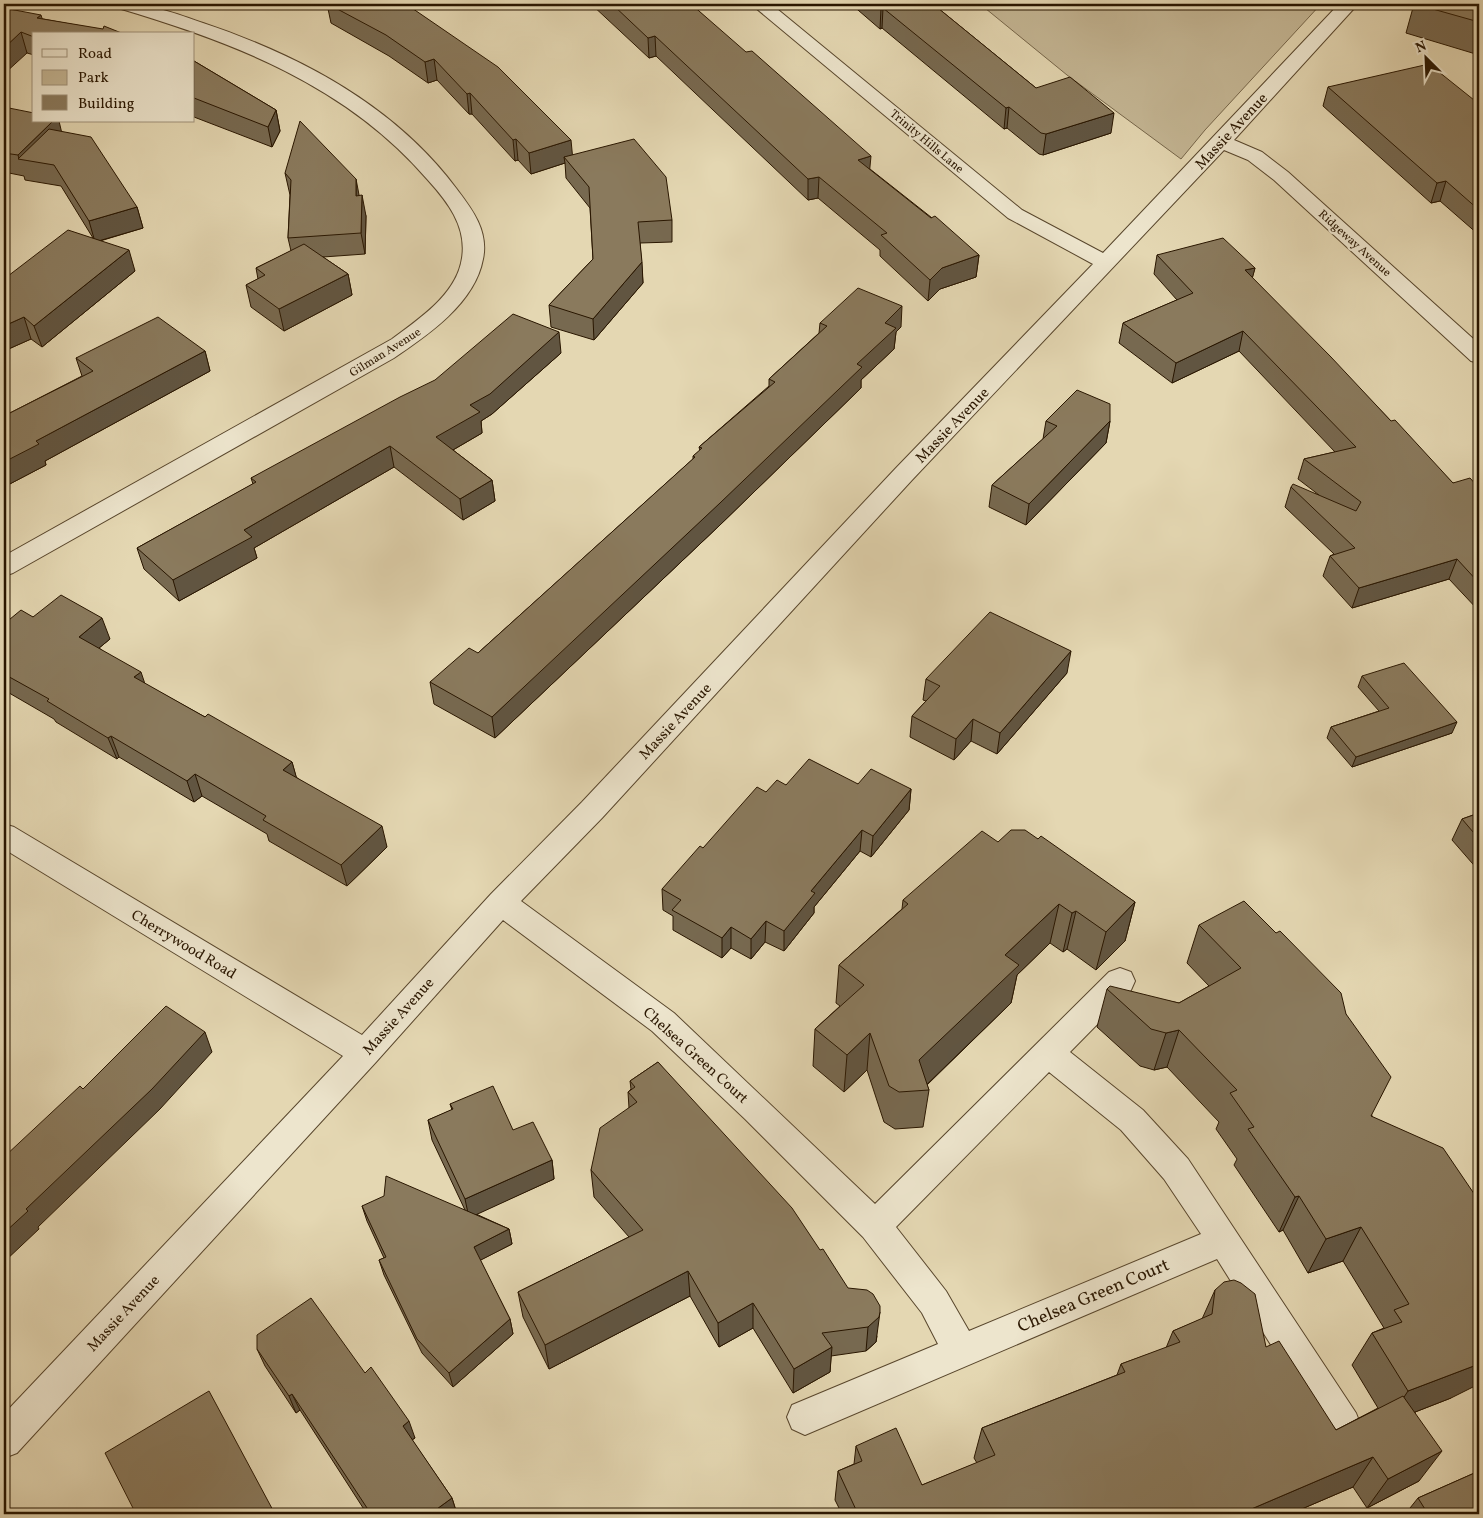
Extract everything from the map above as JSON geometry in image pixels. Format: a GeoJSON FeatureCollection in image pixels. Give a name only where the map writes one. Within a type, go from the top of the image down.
{"type":"FeatureCollection","features":[{"type":"Feature","properties":{"kind":"street","name":"Gilman Avenue"},"geometry":{"type":"LineString","coordinates":[[4,567],[386,353],[431,321],[448,304],[467,276],[472,261],[474,243],[466,216],[436,176],[402,141],[357,104],[300,69],[255,48],[189,22],[124,4]]}},
{"type":"Feature","properties":{"kind":"street","name":"Trinity Hills Lane"},"geometry":{"type":"LineString","coordinates":[[760,4],[1016,214],[1105,262]]}},
{"type":"Feature","properties":{"kind":"street","name":"Massie Avenue"},"geometry":{"type":"LineString","coordinates":[[4,1440],[365,1053],[501,902],[592,810],[1105,262],[1350,4]]}},
{"type":"Feature","properties":{"kind":"street","name":"Ridgeway Avenue"},"geometry":{"type":"LineString","coordinates":[[1221,142],[1255,156],[1282,176],[1479,356]]}},
{"type":"Feature","properties":{"kind":"street","name":"Cherrywood Road"},"geometry":{"type":"LineString","coordinates":[[4,835],[365,1053]]}},
{"type":"Feature","properties":{"kind":"street","name":"Chelsea Green Court"},"geometry":{"type":"LineString","coordinates":[[501,902],[663,1022],[764,1116],[875,1226],[934,1302],[961,1350]]}},
{"type":"Feature","properties":{"kind":"street"},"geometry":{"type":"LineString","coordinates":[[875,1226],[1120,981]]}},
{"type":"Feature","properties":{"kind":"street"},"geometry":{"type":"LineString","coordinates":[[1048,1053],[1132,1120],[1176,1169],[1224,1240],[1343,1426]]}},
{"type":"Feature","properties":{"kind":"street","name":"Chelsea Green Court"},"geometry":{"type":"LineString","coordinates":[[805,1417],[1224,1240]]}},
{"type":"Feature","properties":{"kind":"green space"},"geometry":{"type":"Polygon","coordinates":[[[980,4],[1321,4],[1205,130],[1181,159],[1067,75],[980,4]]]}},
{"type":"Feature","properties":{"kind":"building"},"geometry":{"type":"Polygon","coordinates":[[[328,4],[406,4],[498,67],[571,140],[529,153],[516,139],[513,140],[470,93],[467,94],[434,59],[425,62],[386,35],[328,4]]]}},
{"type":"Feature","properties":{"kind":"building"},"geometry":{"type":"Polygon","coordinates":[[[612,4],[691,4],[746,52],[752,51],[871,156],[858,160],[931,218],[935,216],[979,255],[942,268],[930,280],[881,235],[887,233],[819,177],[808,179],[655,36],[648,38],[612,4]]]}},
{"type":"Feature","properties":{"kind":"building"},"geometry":{"type":"Polygon","coordinates":[[[875,4],[933,4],[1036,88],[1070,77],[1114,113],[1046,134],[1041,133],[1009,107],[1006,108],[883,8],[875,4]]]}},
{"type":"Feature","properties":{"kind":"building"},"geometry":{"type":"Polygon","coordinates":[[[1415,4],[1479,4],[1479,22],[1415,4]]]}},
{"type":"Feature","properties":{"kind":"building"},"geometry":{"type":"Polygon","coordinates":[[[4,8],[41,15],[37,18],[103,29],[104,26],[119,32],[32,32],[32,36],[21,32],[4,48],[4,8]]]}},
{"type":"Feature","properties":{"kind":"building"},"geometry":{"type":"Polygon","coordinates":[[[195,62],[276,110],[268,127],[195,98],[195,62]]]}},
{"type":"Feature","properties":{"kind":"building"},"geometry":{"type":"Polygon","coordinates":[[[1429,64],[1479,104],[1479,210],[1446,181],[1437,183],[1328,87],[1429,64]]]}},
{"type":"Feature","properties":{"kind":"building"},"geometry":{"type":"Polygon","coordinates":[[[4,107],[32,113],[32,122],[52,122],[18,155],[4,153],[4,107]]]}},
{"type":"Feature","properties":{"kind":"building"},"geometry":{"type":"Polygon","coordinates":[[[300,121],[356,179],[356,196],[362,195],[361,233],[288,238],[291,180],[285,173],[300,121]]]}},
{"type":"Feature","properties":{"kind":"building"},"geometry":{"type":"Polygon","coordinates":[[[49,129],[91,137],[137,207],[89,221],[54,165],[18,159],[49,129]]]}},
{"type":"Feature","properties":{"kind":"building"},"geometry":{"type":"Polygon","coordinates":[[[634,139],[666,177],[672,220],[638,222],[642,262],[593,319],[549,305],[593,259],[589,187],[564,157],[634,139]]]}},
{"type":"Feature","properties":{"kind":"building"},"geometry":{"type":"Polygon","coordinates":[[[68,230],[129,250],[34,326],[24,317],[4,326],[4,278],[68,230]]]}},
{"type":"Feature","properties":{"kind":"building"},"geometry":{"type":"Polygon","coordinates":[[[1223,238],[1255,268],[1245,270],[1391,421],[1395,420],[1453,483],[1470,478],[1479,488],[1479,583],[1457,559],[1359,588],[1330,556],[1355,548],[1291,487],[1293,484],[1356,511],[1361,502],[1304,459],[1356,447],[1243,331],[1176,363],[1123,323],[1193,293],[1157,255],[1223,238]]]}},
{"type":"Feature","properties":{"kind":"building"},"geometry":{"type":"Polygon","coordinates":[[[304,244],[348,274],[279,309],[246,285],[265,275],[256,268],[304,244]]]}},
{"type":"Feature","properties":{"kind":"building"},"geometry":{"type":"Polygon","coordinates":[[[858,288],[902,306],[885,323],[896,328],[857,364],[862,367],[492,717],[430,682],[469,648],[478,653],[695,457],[693,456],[702,448],[699,447],[775,382],[769,379],[827,326],[820,323],[858,288]]]}},
{"type":"Feature","properties":{"kind":"building"},"geometry":{"type":"Polygon","coordinates":[[[513,314],[559,332],[490,394],[470,405],[480,412],[436,437],[492,480],[460,499],[390,446],[244,530],[252,537],[173,580],[137,548],[256,482],[251,478],[435,380],[513,314]]]}},
{"type":"Feature","properties":{"kind":"building"},"geometry":{"type":"Polygon","coordinates":[[[158,317],[205,351],[36,441],[39,444],[4,462],[4,416],[93,371],[76,358],[158,317]]]}},
{"type":"Feature","properties":{"kind":"building"},"geometry":{"type":"Polygon","coordinates":[[[1077,390],[1110,404],[1110,421],[1029,504],[992,485],[1057,426],[1046,421],[1077,390]]]}},
{"type":"Feature","properties":{"kind":"building"},"geometry":{"type":"Polygon","coordinates":[[[61,595],[102,618],[79,637],[141,672],[134,677],[205,717],[208,714],[292,762],[283,770],[382,826],[341,865],[263,820],[266,816],[195,774],[187,781],[111,736],[108,738],[47,701],[49,699],[4,674],[4,624],[21,610],[33,617],[61,595]]]}},
{"type":"Feature","properties":{"kind":"building"},"geometry":{"type":"Polygon","coordinates":[[[990,612],[1071,651],[1000,733],[973,719],[956,739],[912,716],[940,686],[926,679],[990,612]]]}},
{"type":"Feature","properties":{"kind":"building"},"geometry":{"type":"Polygon","coordinates":[[[1404,663],[1457,722],[1356,757],[1331,727],[1389,708],[1362,676],[1404,663]]]}},
{"type":"Feature","properties":{"kind":"building"},"geometry":{"type":"Polygon","coordinates":[[[809,759],[858,784],[871,769],[911,789],[873,836],[862,830],[811,891],[815,893],[784,931],[766,921],[751,939],[731,927],[722,938],[672,910],[681,900],[662,889],[700,846],[703,848],[757,787],[766,792],[777,780],[786,785],[809,759]]]}},
{"type":"Feature","properties":{"kind":"building"},"geometry":{"type":"Polygon","coordinates":[[[1479,813],[1479,839],[1462,819],[1479,813]]]}},
{"type":"Feature","properties":{"kind":"building"},"geometry":{"type":"Polygon","coordinates":[[[1011,830],[1025,830],[1038,839],[1041,836],[1135,902],[1106,932],[1076,911],[1072,913],[1059,904],[1005,955],[1019,965],[919,1060],[929,1090],[899,1092],[889,1086],[870,1033],[847,1055],[815,1029],[864,985],[839,965],[908,904],[903,900],[982,831],[998,842],[1011,830]]]}},
{"type":"Feature","properties":{"kind":"building"},"geometry":{"type":"Polygon","coordinates":[[[1244,901],[1276,933],[1280,931],[1341,993],[1346,1014],[1391,1077],[1371,1116],[1443,1148],[1479,1201],[1479,1364],[1408,1391],[1372,1333],[1402,1322],[1394,1310],[1409,1304],[1361,1227],[1326,1239],[1299,1196],[1295,1197],[1248,1129],[1254,1127],[1230,1093],[1237,1090],[1179,1030],[1166,1033],[1151,1029],[1107,989],[1110,986],[1179,1003],[1241,968],[1199,925],[1244,901]]]}},
{"type":"Feature","properties":{"kind":"building"},"geometry":{"type":"Polygon","coordinates":[[[166,1006],[205,1032],[152,1089],[26,1209],[28,1211],[4,1233],[4,1157],[80,1086],[83,1089],[166,1006]]]}},
{"type":"Feature","properties":{"kind":"building"},"geometry":{"type":"Polygon","coordinates":[[[658,1062],[792,1208],[820,1250],[823,1249],[848,1288],[867,1290],[873,1294],[880,1306],[880,1312],[879,1317],[868,1327],[822,1333],[832,1347],[794,1369],[753,1303],[718,1323],[688,1271],[545,1345],[518,1292],[643,1230],[591,1170],[600,1128],[637,1102],[628,1092],[635,1087],[630,1081],[658,1062]]]}},
{"type":"Feature","properties":{"kind":"building"},"geometry":{"type":"Polygon","coordinates":[[[493,1086],[513,1130],[533,1122],[552,1160],[465,1199],[428,1120],[453,1109],[450,1104],[493,1086]]]}},
{"type":"Feature","properties":{"kind":"building"},"geometry":{"type":"Polygon","coordinates":[[[386,1176],[509,1229],[474,1247],[510,1319],[449,1373],[417,1339],[379,1260],[386,1257],[362,1206],[384,1196],[386,1176]]]}},
{"type":"Feature","properties":{"kind":"building"},"geometry":{"type":"Polygon","coordinates":[[[1234,1280],[1255,1294],[1266,1347],[1279,1341],[1336,1430],[1403,1396],[1442,1451],[1388,1479],[1373,1457],[1249,1510],[1252,1514],[858,1514],[838,1471],[862,1461],[856,1446],[896,1428],[922,1485],[995,1455],[982,1428],[1125,1372],[1121,1364],[1180,1342],[1173,1331],[1212,1314],[1215,1290],[1224,1282],[1234,1280]]]}},
{"type":"Feature","properties":{"kind":"building"},"geometry":{"type":"Polygon","coordinates":[[[311,1298],[365,1373],[371,1367],[409,1421],[403,1426],[452,1498],[430,1514],[371,1514],[292,1394],[289,1396],[257,1349],[257,1335],[311,1298]]]}},
{"type":"Feature","properties":{"kind":"building"},"geometry":{"type":"Polygon","coordinates":[[[209,1391],[275,1514],[136,1514],[105,1453],[209,1391]]]}},
{"type":"Feature","properties":{"kind":"building"},"geometry":{"type":"Polygon","coordinates":[[[1479,1471],[1479,1508],[1466,1514],[1428,1514],[1418,1498],[1479,1471]]]}}]}
